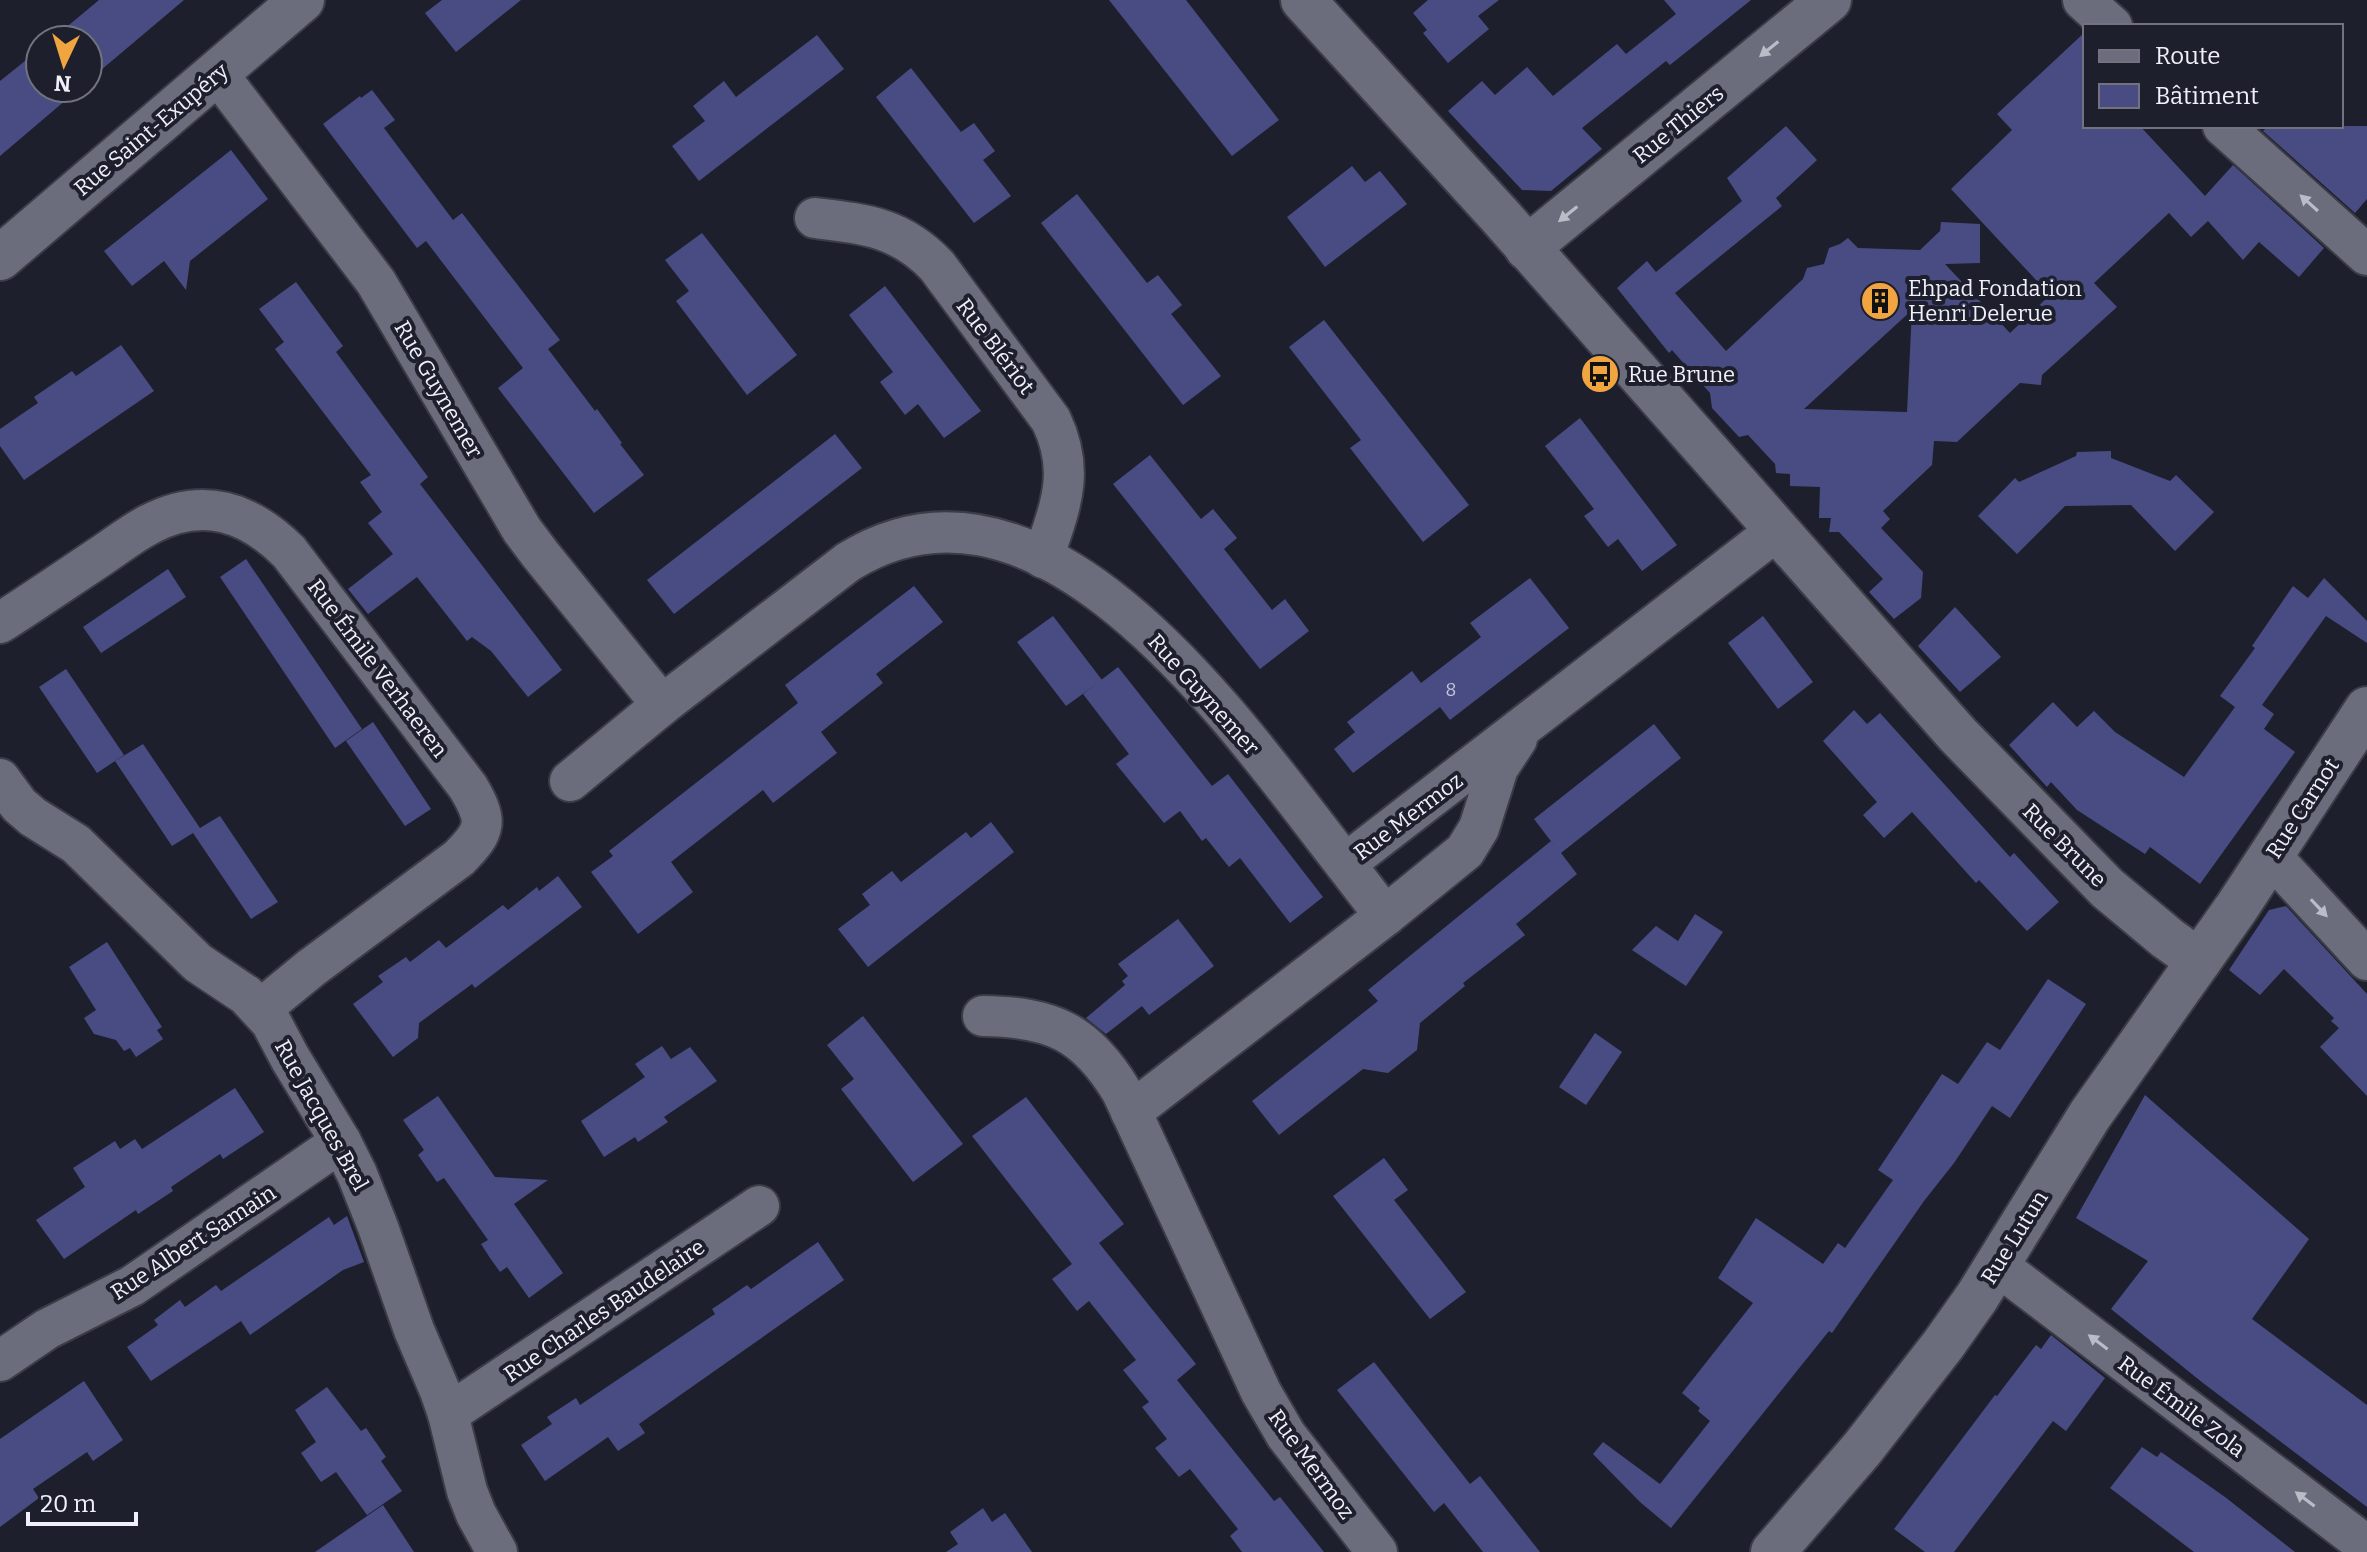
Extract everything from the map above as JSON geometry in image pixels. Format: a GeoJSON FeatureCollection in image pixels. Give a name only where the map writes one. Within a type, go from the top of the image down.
{"type":"FeatureCollection","features":[{"type":"Feature","properties":{"kind":"main road","name":"Rue Saint-Exupéry"},"geometry":{"type":"LineString","coordinates":[[0,258],[302,0]]}},
{"type":"Feature","properties":{"kind":"main road","name":"Rue Brune"},"geometry":{"type":"LineString","coordinates":[[1303,0],[1957,734],[2036,818],[2124,904],[2199,961]]}},
{"type":"Feature","properties":{"kind":"main road","name":"Rue Thiers"},"geometry":{"type":"LineString","coordinates":[[1527,248],[1829,0]]}},
{"type":"Feature","properties":{"kind":"main road","name":"Rue Carnot"},"geometry":{"type":"LineString","coordinates":[[2237,907],[2367,709]]}},
{"type":"Feature","properties":{"kind":"main road","name":"Rue Lutun"},"geometry":{"type":"LineString","coordinates":[[1773,1552],[1900,1403],[1943,1345],[1997,1265],[2090,1115],[2237,907]]}},
{"type":"Feature","properties":{"kind":"street"},"geometry":{"type":"LineString","coordinates":[[2083,0],[2110,24]]}},
{"type":"Feature","properties":{"kind":"street","name":"Rue Guynemer"},"geometry":{"type":"LineString","coordinates":[[217,73],[376,282],[522,530],[662,705]]}},
{"type":"Feature","properties":{"kind":"street"},"geometry":{"type":"LineString","coordinates":[[2225,128],[2367,255]]}},
{"type":"Feature","properties":{"kind":"street","name":"Rue Blériot"},"geometry":{"type":"LineString","coordinates":[[815,218],[867,224],[891,232],[925,254],[1051,420],[1062,449],[1065,483],[1043,558]]}},
{"type":"Feature","properties":{"kind":"street","name":"Rue Émile Verhaeren"},"geometry":{"type":"LineString","coordinates":[[0,623],[149,524],[177,512],[204,509],[231,513],[263,528],[289,552],[468,787],[481,809],[483,826],[477,840],[459,858],[261,1009]]}},
{"type":"Feature","properties":{"kind":"street","name":"Rue Mermoz"},"geometry":{"type":"LineString","coordinates":[[1385,916],[1345,864],[1776,531]]}},
{"type":"Feature","properties":{"kind":"street","name":"Rue Guynemer"},"geometry":{"type":"LineString","coordinates":[[570,781],[662,705],[829,575],[864,552],[921,535],[960,533],[1003,542],[1043,558],[1089,583],[1147,629],[1215,699],[1345,864]]}},
{"type":"Feature","properties":{"kind":"street"},"geometry":{"type":"LineString","coordinates":[[1131,1112],[1465,851],[1479,828],[1498,768],[1533,720]]}},
{"type":"Feature","properties":{"kind":"street","name":"Rue Jacques Brel"},"geometry":{"type":"LineString","coordinates":[[6,801],[76,844],[198,963],[246,995],[271,1022],[341,1142],[374,1214],[414,1330],[448,1414],[467,1491],[497,1552]]}},
{"type":"Feature","properties":{"kind":"street"},"geometry":{"type":"LineString","coordinates":[[2271,856],[2367,960]]}},
{"type":"Feature","properties":{"kind":"street","name":"Rue Mermoz"},"geometry":{"type":"LineString","coordinates":[[983,1016],[1044,1023],[1061,1029],[1091,1048],[1103,1063],[1122,1092],[1261,1392],[1286,1435],[1377,1552]]}},
{"type":"Feature","properties":{"kind":"street","name":"Rue Albert Samain"},"geometry":{"type":"LineString","coordinates":[[0,1361],[47,1329],[132,1286],[341,1142]]}},
{"type":"Feature","properties":{"kind":"street","name":"Rue Charles Baudelaire"},"geometry":{"type":"LineString","coordinates":[[448,1414],[759,1206]]}},
{"type":"Feature","properties":{"kind":"street","name":"Rue Émile Zola"},"geometry":{"type":"LineString","coordinates":[[1997,1265],[2367,1546]]}},
{"type":"Feature","properties":{"kind":"building"},"geometry":{"type":"Polygon","coordinates":[[[99,0],[184,0],[104,68],[104,24],[70,24],[99,0]]]}},
{"type":"Feature","properties":{"kind":"building"},"geometry":{"type":"Polygon","coordinates":[[[442,0],[521,0],[456,52],[425,13],[442,0]]]}},
{"type":"Feature","properties":{"kind":"building"},"geometry":{"type":"Polygon","coordinates":[[[1109,0],[1186,0],[1279,120],[1232,156],[1109,0]]]}},
{"type":"Feature","properties":{"kind":"building"},"geometry":{"type":"Polygon","coordinates":[[[1428,0],[1499,0],[1478,16],[1489,29],[1448,63],[1423,33],[1427,30],[1413,13],[1428,0]]]}},
{"type":"Feature","properties":{"kind":"building"},"geometry":{"type":"Polygon","coordinates":[[[1664,0],[1751,0],[1670,65],[1666,61],[1582,128],[1602,149],[1551,191],[1522,190],[1448,111],[1482,81],[1495,95],[1527,67],[1553,96],[1617,44],[1626,54],[1676,14],[1664,0]]]}},
{"type":"Feature","properties":{"kind":"building","name":"Ehpad Fondation Henri Delerue"},"geometry":{"type":"Polygon","coordinates":[[[2083,34],[2083,128],[2142,128],[2205,196],[2233,165],[2324,248],[2299,277],[2259,242],[2243,260],[2208,221],[2191,237],[2169,213],[2094,283],[2117,307],[2042,375],[2041,385],[2020,383],[1957,442],[1934,441],[1932,465],[1883,511],[1890,519],[1881,528],[1923,572],[1921,598],[1894,619],[1869,592],[1883,579],[1839,532],[1829,532],[1831,518],[1819,518],[1820,487],[1790,486],[1790,474],[1776,473],[1775,464],[1748,435],[1739,437],[1712,408],[1710,393],[1672,350],[1669,353],[1617,288],[1647,261],[1656,272],[1742,201],[1727,178],[1786,126],[1817,160],[1776,198],[1782,206],[1675,293],[1726,351],[1803,279],[1807,268],[1824,264],[1829,248],[1848,238],[1858,248],[1920,250],[1940,231],[1941,222],[1980,224],[1980,263],[1945,264],[2010,333],[2050,295],[1951,189],[2012,130],[1997,114],[2083,34]],[[1912,310],[1804,409],[1907,412],[1912,310]]]}},
{"type":"Feature","properties":{"kind":"building"},"geometry":{"type":"Polygon","coordinates":[[[817,35],[844,69],[699,181],[672,146],[705,121],[693,106],[724,81],[736,97],[817,35]]]}},
{"type":"Feature","properties":{"kind":"building"},"geometry":{"type":"Polygon","coordinates":[[[24,62],[24,104],[61,104],[0,156],[0,81],[24,62]]]}},
{"type":"Feature","properties":{"kind":"building"},"geometry":{"type":"Polygon","coordinates":[[[911,68],[961,132],[974,123],[995,151],[983,160],[1011,196],[974,223],[876,97],[911,68]]]}},
{"type":"Feature","properties":{"kind":"building"},"geometry":{"type":"Polygon","coordinates":[[[372,90],[395,120],[384,128],[453,220],[462,213],[560,340],[548,349],[595,411],[597,409],[644,475],[594,513],[498,388],[523,368],[426,241],[417,248],[323,124],[372,90]]]}},
{"type":"Feature","properties":{"kind":"building"},"geometry":{"type":"Polygon","coordinates":[[[2367,126],[2367,199],[2355,213],[2263,131],[2266,128],[2367,126]]]}},
{"type":"Feature","properties":{"kind":"building"},"geometry":{"type":"Polygon","coordinates":[[[231,150],[268,199],[190,261],[186,290],[164,261],[132,286],[104,251],[231,150]]]}},
{"type":"Feature","properties":{"kind":"building"},"geometry":{"type":"Polygon","coordinates":[[[1352,166],[1365,182],[1380,171],[1407,204],[1325,267],[1287,217],[1352,166]]]}},
{"type":"Feature","properties":{"kind":"building"},"geometry":{"type":"Polygon","coordinates":[[[1077,194],[1147,283],[1158,275],[1182,305],[1171,314],[1221,376],[1183,405],[1041,223],[1077,194]]]}},
{"type":"Feature","properties":{"kind":"building"},"geometry":{"type":"Polygon","coordinates":[[[702,233],[797,355],[747,395],[676,301],[689,291],[665,260],[702,233]]]}},
{"type":"Feature","properties":{"kind":"building"},"geometry":{"type":"Polygon","coordinates":[[[296,282],[343,346],[336,352],[428,477],[420,484],[562,670],[528,697],[491,651],[472,637],[467,641],[417,577],[368,614],[348,589],[393,554],[368,523],[382,512],[360,482],[371,475],[275,349],[284,342],[259,309],[296,282]]]}},
{"type":"Feature","properties":{"kind":"building"},"geometry":{"type":"Polygon","coordinates":[[[885,286],[981,411],[944,438],[918,404],[905,415],[880,382],[893,372],[849,315],[885,286]]]}},
{"type":"Feature","properties":{"kind":"building"},"geometry":{"type":"Polygon","coordinates":[[[1324,320],[1469,505],[1423,542],[1350,448],[1361,440],[1289,347],[1324,320]]]}},
{"type":"Feature","properties":{"kind":"building"},"geometry":{"type":"Polygon","coordinates":[[[121,345],[154,391],[24,480],[0,446],[0,429],[38,403],[34,397],[72,371],[76,376],[121,345]]]}},
{"type":"Feature","properties":{"kind":"building"},"geometry":{"type":"Polygon","coordinates":[[[1580,418],[1677,545],[1642,571],[1618,539],[1608,547],[1584,516],[1594,509],[1545,446],[1580,418]]]}},
{"type":"Feature","properties":{"kind":"building"},"geometry":{"type":"Polygon","coordinates":[[[835,434],[862,468],[674,614],[647,580],[835,434]]]}},
{"type":"Feature","properties":{"kind":"building"},"geometry":{"type":"Polygon","coordinates":[[[2111,451],[2111,458],[2170,481],[2176,475],[2214,512],[2175,551],[2131,505],[2065,506],[2017,554],[1978,516],[2015,478],[2019,482],[2076,456],[2077,452],[2111,451]]]}},
{"type":"Feature","properties":{"kind":"building"},"geometry":{"type":"Polygon","coordinates":[[[1150,455],[1201,519],[1213,509],[1237,538],[1224,549],[1272,610],[1285,599],[1309,631],[1260,669],[1113,484],[1150,455]]]}},
{"type":"Feature","properties":{"kind":"building"},"geometry":{"type":"Polygon","coordinates":[[[246,559],[362,729],[335,748],[220,577],[246,559]]]}},
{"type":"Feature","properties":{"kind":"building"},"geometry":{"type":"Polygon","coordinates":[[[168,569],[186,597],[101,653],[83,627],[168,569]]]}},
{"type":"Feature","properties":{"kind":"building"},"geometry":{"type":"Polygon","coordinates":[[[1530,578],[1569,628],[1450,720],[1440,707],[1353,773],[1334,749],[1355,732],[1347,722],[1412,671],[1421,683],[1481,637],[1470,623],[1530,578]]]}},
{"type":"Feature","properties":{"kind":"building"},"geometry":{"type":"Polygon","coordinates":[[[2324,578],[2367,621],[2367,643],[2326,616],[2262,705],[2274,714],[2264,729],[2295,752],[2200,884],[2150,847],[2145,854],[2077,810],[2051,782],[2047,787],[2009,745],[2053,702],[2077,727],[2094,711],[2115,732],[2184,777],[2235,707],[2220,696],[2255,648],[2252,646],[2293,586],[2308,598],[2324,578]]]}},
{"type":"Feature","properties":{"kind":"building"},"geometry":{"type":"Polygon","coordinates":[[[914,586],[943,622],[876,674],[883,683],[821,732],[837,753],[773,803],[763,790],[671,862],[693,892],[638,934],[591,872],[613,856],[609,851],[798,703],[785,685],[914,586]]]}},
{"type":"Feature","properties":{"kind":"building"},"geometry":{"type":"Polygon","coordinates":[[[1955,607],[2001,657],[1960,692],[1918,646],[1955,607]]]}},
{"type":"Feature","properties":{"kind":"building"},"geometry":{"type":"Polygon","coordinates":[[[1053,616],[1102,680],[1066,706],[1017,642],[1053,616]]]}},
{"type":"Feature","properties":{"kind":"building"},"geometry":{"type":"Polygon","coordinates":[[[1763,616],[1813,682],[1778,709],[1728,643],[1763,616]]]}},
{"type":"Feature","properties":{"kind":"building"},"geometry":{"type":"Polygon","coordinates":[[[1118,667],[1212,786],[1228,774],[1323,897],[1290,923],[1240,858],[1229,867],[1206,838],[1202,841],[1180,811],[1164,823],[1116,764],[1129,754],[1083,694],[1118,667]]]}},
{"type":"Feature","properties":{"kind":"building"},"geometry":{"type":"Polygon","coordinates":[[[66,669],[124,755],[97,773],[39,687],[66,669]]]}},
{"type":"Feature","properties":{"kind":"building"},"geometry":{"type":"Polygon","coordinates":[[[1854,710],[1867,724],[1880,713],[2010,857],[2014,853],[2059,902],[2027,931],[1979,880],[1976,883],[1912,812],[1884,838],[1863,815],[1877,802],[1823,741],[1854,710]]]}},
{"type":"Feature","properties":{"kind":"building"},"geometry":{"type":"Polygon","coordinates":[[[373,722],[431,809],[405,826],[346,741],[373,722]]]}},
{"type":"Feature","properties":{"kind":"building"},"geometry":{"type":"Polygon","coordinates":[[[1654,724],[1681,758],[1561,853],[1577,874],[1516,924],[1525,935],[1463,983],[1465,986],[1420,1023],[1417,1050],[1388,1073],[1363,1069],[1279,1135],[1252,1101],[1378,1001],[1368,990],[1551,841],[1534,819],[1654,724]]]}},
{"type":"Feature","properties":{"kind":"building"},"geometry":{"type":"Polygon","coordinates":[[[143,744],[200,828],[220,816],[278,902],[251,919],[193,833],[172,846],[115,761],[143,744]]]}},
{"type":"Feature","properties":{"kind":"building"},"geometry":{"type":"Polygon","coordinates":[[[991,822],[1014,852],[868,967],[838,929],[870,905],[862,894],[892,871],[901,882],[966,832],[971,838],[991,822]]]}},
{"type":"Feature","properties":{"kind":"building"},"geometry":{"type":"Polygon","coordinates":[[[558,876],[582,907],[475,988],[472,984],[419,1023],[418,1038],[393,1057],[353,1004],[383,982],[378,976],[406,957],[410,962],[439,940],[446,948],[503,905],[508,910],[537,887],[539,891],[558,876]]]}},
{"type":"Feature","properties":{"kind":"building"},"geometry":{"type":"Polygon","coordinates":[[[2286,906],[2367,994],[2367,1096],[2320,1047],[2339,1028],[2331,1021],[2334,1018],[2284,969],[2260,995],[2229,970],[2269,910],[2286,906]]]}},
{"type":"Feature","properties":{"kind":"building"},"geometry":{"type":"Polygon","coordinates":[[[1695,914],[1723,932],[1686,986],[1632,950],[1656,926],[1678,941],[1695,914]]]}},
{"type":"Feature","properties":{"kind":"building"},"geometry":{"type":"Polygon","coordinates":[[[1178,919],[1214,966],[1149,1015],[1142,1006],[1106,1034],[1086,1018],[1125,985],[1122,981],[1128,976],[1118,964],[1178,919]]]}},
{"type":"Feature","properties":{"kind":"building"},"geometry":{"type":"Polygon","coordinates":[[[107,942],[162,1027],[157,1030],[163,1039],[136,1057],[130,1048],[124,1051],[116,1040],[94,1034],[84,1018],[96,1010],[69,967],[107,942]]]}},
{"type":"Feature","properties":{"kind":"building"},"geometry":{"type":"Polygon","coordinates":[[[2048,979],[2086,1004],[2010,1118],[1992,1106],[1832,1333],[1829,1331],[1671,1528],[1640,1502],[1593,1454],[1603,1442],[1660,1484],[1710,1421],[1682,1393],[1753,1303],[1718,1278],[1756,1218],[1823,1264],[1838,1243],[1845,1248],[1893,1180],[1878,1170],[1942,1074],[1958,1084],[1987,1042],[2000,1050],[2048,979]]]}},
{"type":"Feature","properties":{"kind":"building"},"geometry":{"type":"Polygon","coordinates":[[[863,1016],[963,1144],[913,1182],[841,1089],[854,1079],[827,1045],[863,1016]]]}},
{"type":"Feature","properties":{"kind":"building"},"geometry":{"type":"Polygon","coordinates":[[[1595,1033],[1622,1052],[1586,1105],[1559,1087],[1595,1033]]]}},
{"type":"Feature","properties":{"kind":"building"},"geometry":{"type":"Polygon","coordinates":[[[662,1046],[671,1059],[690,1047],[717,1081],[664,1117],[668,1122],[638,1142],[635,1137],[604,1157],[581,1121],[645,1077],[635,1064],[662,1046]]]}},
{"type":"Feature","properties":{"kind":"building"},"geometry":{"type":"Polygon","coordinates":[[[235,1088],[264,1132],[223,1159],[220,1154],[171,1187],[173,1191],[138,1214],[136,1210],[64,1259],[36,1220],[85,1187],[73,1168],[115,1141],[120,1149],[135,1139],[142,1149],[235,1088]]]}},
{"type":"Feature","properties":{"kind":"building"},"geometry":{"type":"Polygon","coordinates":[[[2145,1095],[2309,1239],[2252,1319],[2367,1405],[2367,1507],[2111,1309],[2148,1261],[2076,1218],[2145,1095]]]}},
{"type":"Feature","properties":{"kind":"building"},"geometry":{"type":"Polygon","coordinates":[[[438,1096],[495,1177],[548,1180],[514,1204],[563,1273],[529,1298],[507,1267],[500,1272],[481,1244],[488,1240],[444,1178],[437,1182],[418,1155],[424,1150],[403,1120],[438,1096]]]}},
{"type":"Feature","properties":{"kind":"building"},"geometry":{"type":"Polygon","coordinates":[[[1026,1097],[1124,1224],[1099,1243],[1196,1364],[1177,1380],[1274,1501],[1280,1497],[1324,1552],[1242,1552],[1230,1536],[1238,1529],[1190,1469],[1179,1477],[1155,1448],[1167,1439],[1142,1407],[1149,1402],[1123,1370],[1136,1360],[1089,1301],[1077,1311],[1052,1279],[1072,1264],[972,1136],[1026,1097]]]}},
{"type":"Feature","properties":{"kind":"building"},"geometry":{"type":"Polygon","coordinates":[[[1384,1158],[1408,1190],[1394,1200],[1466,1292],[1430,1319],[1333,1196],[1384,1158]]]}},
{"type":"Feature","properties":{"kind":"building"},"geometry":{"type":"Polygon","coordinates":[[[347,1216],[364,1262],[343,1270],[250,1335],[241,1321],[151,1381],[127,1347],[158,1325],[154,1320],[180,1300],[185,1307],[216,1285],[221,1291],[329,1217],[334,1225],[347,1216]]]}},
{"type":"Feature","properties":{"kind":"building"},"geometry":{"type":"Polygon","coordinates":[[[818,1242],[844,1280],[639,1424],[645,1433],[618,1451],[608,1437],[545,1481],[521,1445],[552,1424],[547,1417],[576,1398],[580,1405],[715,1314],[712,1309],[747,1285],[751,1289],[818,1242]]]}},
{"type":"Feature","properties":{"kind":"building"},"geometry":{"type":"Polygon","coordinates":[[[2051,1335],[2105,1378],[2066,1431],[2053,1421],[1954,1552],[1925,1552],[1894,1529],[1995,1395],[2036,1345],[2041,1349],[2051,1335]]]}},
{"type":"Feature","properties":{"kind":"building"},"geometry":{"type":"Polygon","coordinates":[[[1374,1362],[1470,1484],[1480,1476],[1540,1552],[1483,1552],[1444,1503],[1434,1512],[1337,1390],[1374,1362]]]}},
{"type":"Feature","properties":{"kind":"building"},"geometry":{"type":"Polygon","coordinates":[[[84,1381],[123,1440],[93,1461],[87,1452],[33,1489],[39,1498],[0,1527],[0,1439],[84,1381]]]}},
{"type":"Feature","properties":{"kind":"building"},"geometry":{"type":"Polygon","coordinates":[[[327,1387],[361,1431],[366,1428],[386,1457],[381,1461],[402,1491],[367,1515],[336,1472],[321,1482],[301,1453],[316,1442],[295,1410],[327,1387]]]}},
{"type":"Feature","properties":{"kind":"building"},"geometry":{"type":"Polygon","coordinates":[[[2142,1447],[2157,1457],[2161,1452],[2295,1552],[2194,1552],[2110,1488],[2142,1447]]]}},
{"type":"Feature","properties":{"kind":"building"},"geometry":{"type":"Polygon","coordinates":[[[383,1505],[414,1552],[315,1552],[383,1505]]]}},
{"type":"Feature","properties":{"kind":"building"},"geometry":{"type":"Polygon","coordinates":[[[983,1508],[992,1522],[1005,1513],[1032,1552],[946,1552],[958,1544],[950,1532],[983,1508]]]}},
{"type":"Feature","properties":{"kind":"place","name":"Ehpad Fondation Henri Delerue"},"geometry":{"type":"Point","coordinates":[1880,301]}},
{"type":"Feature","properties":{"kind":"place","name":"Rue Brune"},"geometry":{"type":"Point","coordinates":[1600,374]}}]}
